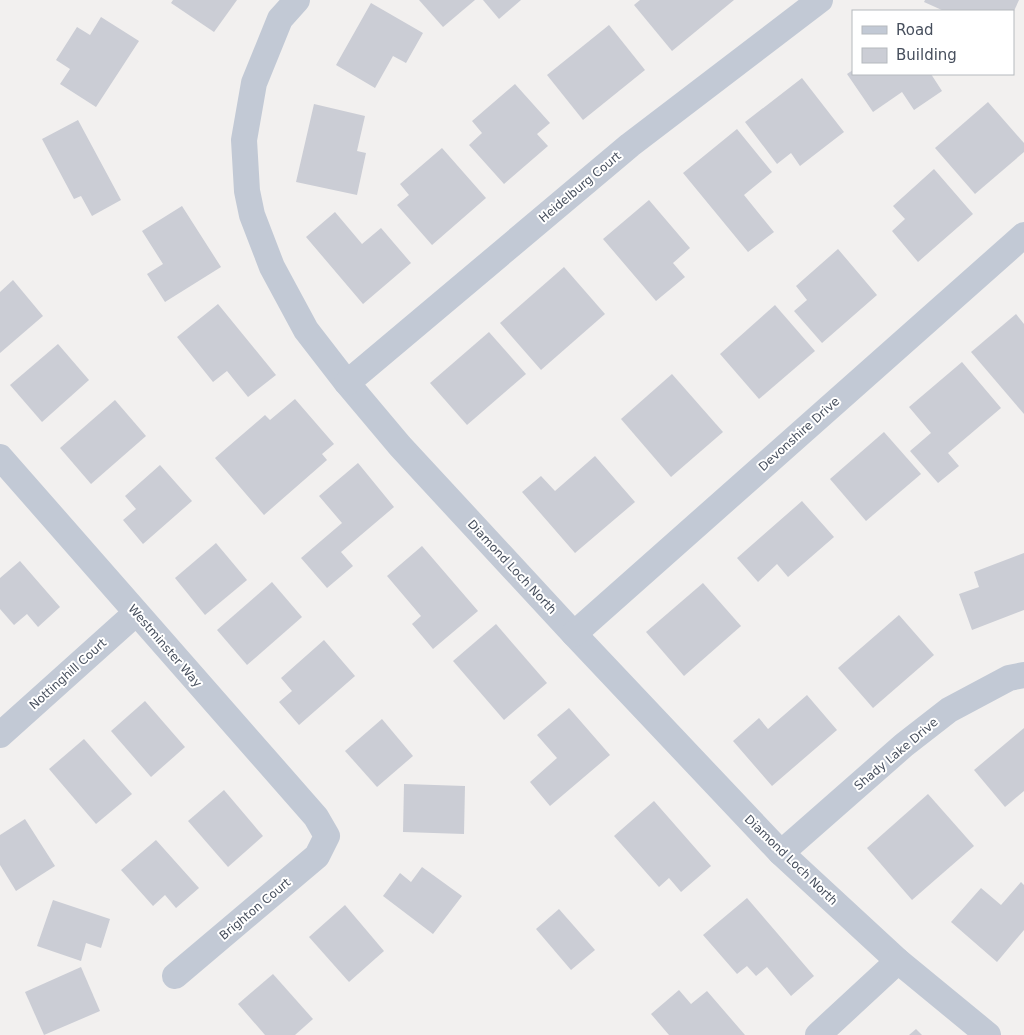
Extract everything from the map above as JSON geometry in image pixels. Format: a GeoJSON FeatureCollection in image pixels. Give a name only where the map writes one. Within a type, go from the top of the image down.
{"type":"FeatureCollection","features":[{"type":"Feature","properties":{"kind":"street","name":"Diamond Loch North"},"geometry":{"type":"LineString","coordinates":[[297,0],[280,19],[254,83],[244,140],[247,191],[252,215],[272,267],[306,330],[346,383],[400,446],[781,853],[898,961],[988,1035]]}},
{"type":"Feature","properties":{"kind":"street","name":"Heidelburg Court"},"geometry":{"type":"LineString","coordinates":[[346,383],[630,145],[820,0]]}},
{"type":"Feature","properties":{"kind":"street","name":"Devonshire Drive"},"geometry":{"type":"LineString","coordinates":[[574,634],[1024,235]]}},
{"type":"Feature","properties":{"kind":"street","name":"Westminster Way"},"geometry":{"type":"LineString","coordinates":[[0,457],[316,817],[327,836]]}},
{"type":"Feature","properties":{"kind":"street","name":"Nottinghill Court"},"geometry":{"type":"LineString","coordinates":[[0,735],[136,613]]}},
{"type":"Feature","properties":{"kind":"street","name":"Shady Lake Drive"},"geometry":{"type":"LineString","coordinates":[[781,853],[904,745],[949,710],[1009,678],[1024,675]]}},
{"type":"Feature","properties":{"kind":"street","name":"Brighton Court"},"geometry":{"type":"LineString","coordinates":[[175,976],[317,856],[327,836]]}},
{"type":"Feature","properties":{"kind":"street"},"geometry":{"type":"LineString","coordinates":[[818,1035],[898,961]]}},
{"type":"Feature","properties":{"kind":"building"},"geometry":{"type":"Polygon","coordinates":[[[173,0],[237,0],[214,32],[171,3],[173,0]]]}},
{"type":"Feature","properties":{"kind":"building"},"geometry":{"type":"Polygon","coordinates":[[[419,0],[475,0],[443,27],[419,0]]]}},
{"type":"Feature","properties":{"kind":"building"},"geometry":{"type":"Polygon","coordinates":[[[483,0],[521,0],[499,19],[483,0]]]}},
{"type":"Feature","properties":{"kind":"building"},"geometry":{"type":"Polygon","coordinates":[[[640,0],[734,0],[672,51],[634,5],[640,0]]]}},
{"type":"Feature","properties":{"kind":"building"},"geometry":{"type":"Polygon","coordinates":[[[925,0],[1019,0],[1014,11],[942,10],[924,2],[925,0]]]}},
{"type":"Feature","properties":{"kind":"building"},"geometry":{"type":"Polygon","coordinates":[[[371,3],[423,33],[406,63],[393,56],[375,88],[336,65],[371,3]]]}},
{"type":"Feature","properties":{"kind":"building"},"geometry":{"type":"Polygon","coordinates":[[[101,17],[139,41],[96,107],[60,84],[70,69],[56,60],[77,27],[90,35],[101,17]]]}},
{"type":"Feature","properties":{"kind":"building"},"geometry":{"type":"Polygon","coordinates":[[[609,25],[645,70],[583,120],[547,75],[609,25]]]}},
{"type":"Feature","properties":{"kind":"building"},"geometry":{"type":"Polygon","coordinates":[[[852,71],[852,75],[932,75],[942,91],[914,110],[902,92],[873,112],[847,74],[852,71]]]}},
{"type":"Feature","properties":{"kind":"building"},"geometry":{"type":"Polygon","coordinates":[[[802,78],[844,132],[800,166],[791,153],[777,164],[745,122],[802,78]]]}},
{"type":"Feature","properties":{"kind":"building"},"geometry":{"type":"Polygon","coordinates":[[[515,84],[550,123],[537,134],[548,146],[504,184],[469,145],[482,133],[472,121],[515,84]]]}},
{"type":"Feature","properties":{"kind":"building"},"geometry":{"type":"Polygon","coordinates":[[[988,102],[1024,143],[1024,152],[975,194],[935,148],[988,102]]]}},
{"type":"Feature","properties":{"kind":"building"},"geometry":{"type":"Polygon","coordinates":[[[314,104],[365,116],[357,151],[366,153],[357,195],[296,182],[314,104]]]}},
{"type":"Feature","properties":{"kind":"building"},"geometry":{"type":"Polygon","coordinates":[[[78,120],[121,200],[92,216],[81,196],[74,199],[42,139],[78,120]]]}},
{"type":"Feature","properties":{"kind":"building"},"geometry":{"type":"Polygon","coordinates":[[[737,129],[772,172],[744,195],[774,232],[748,252],[683,173],[737,129]]]}},
{"type":"Feature","properties":{"kind":"building"},"geometry":{"type":"Polygon","coordinates":[[[442,148],[486,198],[432,245],[397,205],[409,195],[400,184],[442,148]]]}},
{"type":"Feature","properties":{"kind":"building"},"geometry":{"type":"Polygon","coordinates":[[[934,169],[973,214],[918,262],[892,231],[905,219],[893,206],[934,169]]]}},
{"type":"Feature","properties":{"kind":"building"},"geometry":{"type":"Polygon","coordinates":[[[649,200],[690,248],[673,263],[685,277],[656,301],[603,239],[649,200]]]}},
{"type":"Feature","properties":{"kind":"building"},"geometry":{"type":"Polygon","coordinates":[[[182,206],[221,267],[165,302],[147,274],[163,264],[142,231],[182,206]]]}},
{"type":"Feature","properties":{"kind":"building"},"geometry":{"type":"Polygon","coordinates":[[[335,212],[362,244],[381,228],[411,263],[363,304],[306,237],[335,212]]]}},
{"type":"Feature","properties":{"kind":"building"},"geometry":{"type":"Polygon","coordinates":[[[838,249],[877,295],[822,343],[794,311],[807,300],[796,286],[838,249]]]}},
{"type":"Feature","properties":{"kind":"building"},"geometry":{"type":"Polygon","coordinates":[[[564,267],[605,314],[541,370],[500,323],[564,267]]]}},
{"type":"Feature","properties":{"kind":"building"},"geometry":{"type":"Polygon","coordinates":[[[13,280],[43,316],[0,353],[0,292],[13,280]]]}},
{"type":"Feature","properties":{"kind":"building"},"geometry":{"type":"Polygon","coordinates":[[[218,304],[276,375],[248,397],[227,371],[213,382],[177,337],[218,304]]]}},
{"type":"Feature","properties":{"kind":"building"},"geometry":{"type":"Polygon","coordinates":[[[775,305],[815,351],[759,399],[720,354],[775,305]]]}},
{"type":"Feature","properties":{"kind":"building"},"geometry":{"type":"Polygon","coordinates":[[[1016,314],[1024,324],[1024,414],[971,352],[1016,314]]]}},
{"type":"Feature","properties":{"kind":"building"},"geometry":{"type":"Polygon","coordinates":[[[489,332],[526,374],[467,425],[430,383],[489,332]]]}},
{"type":"Feature","properties":{"kind":"building"},"geometry":{"type":"Polygon","coordinates":[[[58,344],[89,380],[42,422],[10,385],[58,344]]]}},
{"type":"Feature","properties":{"kind":"building"},"geometry":{"type":"Polygon","coordinates":[[[962,362],[1001,408],[948,453],[959,466],[938,483],[910,451],[931,433],[909,407],[962,362]]]}},
{"type":"Feature","properties":{"kind":"building"},"geometry":{"type":"Polygon","coordinates":[[[672,374],[723,432],[671,477],[621,419],[672,374]]]}},
{"type":"Feature","properties":{"kind":"building"},"geometry":{"type":"Polygon","coordinates":[[[295,399],[334,444],[322,454],[327,460],[264,515],[215,458],[265,415],[270,420],[295,399]]]}},
{"type":"Feature","properties":{"kind":"building"},"geometry":{"type":"Polygon","coordinates":[[[115,400],[146,436],[91,484],[60,448],[115,400]]]}},
{"type":"Feature","properties":{"kind":"building"},"geometry":{"type":"Polygon","coordinates":[[[884,432],[921,474],[866,521],[830,479],[884,432]]]}},
{"type":"Feature","properties":{"kind":"building"},"geometry":{"type":"Polygon","coordinates":[[[595,456],[635,502],[575,553],[522,492],[541,476],[555,491],[595,456]]]}},
{"type":"Feature","properties":{"kind":"building"},"geometry":{"type":"Polygon","coordinates":[[[358,463],[394,507],[341,552],[353,566],[327,588],[301,558],[342,523],[319,496],[358,463]]]}},
{"type":"Feature","properties":{"kind":"building"},"geometry":{"type":"Polygon","coordinates":[[[160,465],[192,501],[143,544],[123,520],[136,509],[125,496],[160,465]]]}},
{"type":"Feature","properties":{"kind":"building"},"geometry":{"type":"Polygon","coordinates":[[[802,501],[834,537],[788,577],[777,564],[758,582],[737,558],[802,501]]]}},
{"type":"Feature","properties":{"kind":"building"},"geometry":{"type":"Polygon","coordinates":[[[216,543],[247,580],[205,615],[175,578],[216,543]]]}},
{"type":"Feature","properties":{"kind":"building"},"geometry":{"type":"Polygon","coordinates":[[[422,546],[478,611],[433,649],[412,624],[421,616],[387,576],[422,546]]]}},
{"type":"Feature","properties":{"kind":"building"},"geometry":{"type":"Polygon","coordinates":[[[1024,553],[1024,610],[972,630],[959,594],[979,587],[974,572],[1024,553]]]}},
{"type":"Feature","properties":{"kind":"building"},"geometry":{"type":"Polygon","coordinates":[[[20,561],[60,607],[38,627],[27,614],[14,625],[0,609],[0,578],[20,561]]]}},
{"type":"Feature","properties":{"kind":"building"},"geometry":{"type":"Polygon","coordinates":[[[272,582],[302,617],[247,665],[217,630],[272,582]]]}},
{"type":"Feature","properties":{"kind":"building"},"geometry":{"type":"Polygon","coordinates":[[[703,583],[741,626],[684,676],[646,632],[703,583]]]}},
{"type":"Feature","properties":{"kind":"building"},"geometry":{"type":"Polygon","coordinates":[[[899,615],[934,655],[873,708],[838,668],[899,615]]]}},
{"type":"Feature","properties":{"kind":"building"},"geometry":{"type":"Polygon","coordinates":[[[496,624],[547,683],[504,720],[453,661],[496,624]]]}},
{"type":"Feature","properties":{"kind":"building"},"geometry":{"type":"Polygon","coordinates":[[[324,640],[355,676],[299,725],[279,702],[292,691],[281,678],[324,640]]]}},
{"type":"Feature","properties":{"kind":"building"},"geometry":{"type":"Polygon","coordinates":[[[807,695],[837,730],[772,786],[733,741],[759,718],[768,729],[807,695]]]}},
{"type":"Feature","properties":{"kind":"building"},"geometry":{"type":"Polygon","coordinates":[[[145,701],[185,747],[151,777],[111,731],[145,701]]]}},
{"type":"Feature","properties":{"kind":"building"},"geometry":{"type":"Polygon","coordinates":[[[569,708],[610,755],[550,806],[530,782],[557,758],[537,735],[569,708]]]}},
{"type":"Feature","properties":{"kind":"building"},"geometry":{"type":"Polygon","coordinates":[[[382,719],[413,756],[377,787],[345,751],[382,719]]]}},
{"type":"Feature","properties":{"kind":"building"},"geometry":{"type":"Polygon","coordinates":[[[1024,728],[1024,791],[1005,807],[974,770],[1024,728]]]}},
{"type":"Feature","properties":{"kind":"building"},"geometry":{"type":"Polygon","coordinates":[[[84,739],[132,794],[96,824],[49,769],[84,739]]]}},
{"type":"Feature","properties":{"kind":"building"},"geometry":{"type":"Polygon","coordinates":[[[404,784],[465,786],[464,834],[403,832],[404,784]]]}},
{"type":"Feature","properties":{"kind":"building"},"geometry":{"type":"Polygon","coordinates":[[[224,790],[263,836],[228,867],[188,821],[224,790]]]}},
{"type":"Feature","properties":{"kind":"building"},"geometry":{"type":"Polygon","coordinates":[[[928,794],[974,846],[912,900],[867,848],[928,794]]]}},
{"type":"Feature","properties":{"kind":"building"},"geometry":{"type":"Polygon","coordinates":[[[654,801],[711,866],[681,892],[669,878],[659,887],[614,836],[654,801]]]}},
{"type":"Feature","properties":{"kind":"building"},"geometry":{"type":"Polygon","coordinates":[[[25,819],[55,866],[16,891],[0,865],[0,835],[25,819]]]}},
{"type":"Feature","properties":{"kind":"building"},"geometry":{"type":"Polygon","coordinates":[[[156,840],[199,888],[176,908],[165,895],[153,906],[121,870],[156,840]]]}},
{"type":"Feature","properties":{"kind":"building"},"geometry":{"type":"Polygon","coordinates":[[[422,867],[462,896],[433,934],[383,896],[400,873],[411,882],[422,867]]]}},
{"type":"Feature","properties":{"kind":"building"},"geometry":{"type":"Polygon","coordinates":[[[1021,882],[1024,885],[1024,930],[997,962],[951,922],[981,888],[1001,905],[1021,882]]]}},
{"type":"Feature","properties":{"kind":"building"},"geometry":{"type":"Polygon","coordinates":[[[747,898],[814,976],[791,996],[767,967],[756,976],[747,966],[737,974],[703,935],[747,898]]]}},
{"type":"Feature","properties":{"kind":"building"},"geometry":{"type":"Polygon","coordinates":[[[53,900],[110,919],[101,948],[86,943],[81,961],[37,946],[53,900]]]}},
{"type":"Feature","properties":{"kind":"building"},"geometry":{"type":"Polygon","coordinates":[[[345,905],[384,951],[349,982],[309,937],[345,905]]]}},
{"type":"Feature","properties":{"kind":"building"},"geometry":{"type":"Polygon","coordinates":[[[559,909],[595,950],[571,970],[536,929],[559,909]]]}},
{"type":"Feature","properties":{"kind":"building"},"geometry":{"type":"Polygon","coordinates":[[[81,967],[100,1011],[44,1035],[25,992],[81,967]]]}},
{"type":"Feature","properties":{"kind":"building"},"geometry":{"type":"Polygon","coordinates":[[[273,974],[313,1019],[295,1035],[265,1035],[238,1004],[273,974]]]}},
{"type":"Feature","properties":{"kind":"building"},"geometry":{"type":"Polygon","coordinates":[[[679,990],[691,1004],[707,991],[745,1035],[669,1035],[651,1014],[679,990]]]}},
{"type":"Feature","properties":{"kind":"building"},"geometry":{"type":"Polygon","coordinates":[[[916,1029],[922,1035],[909,1035],[916,1029]]]}}]}
